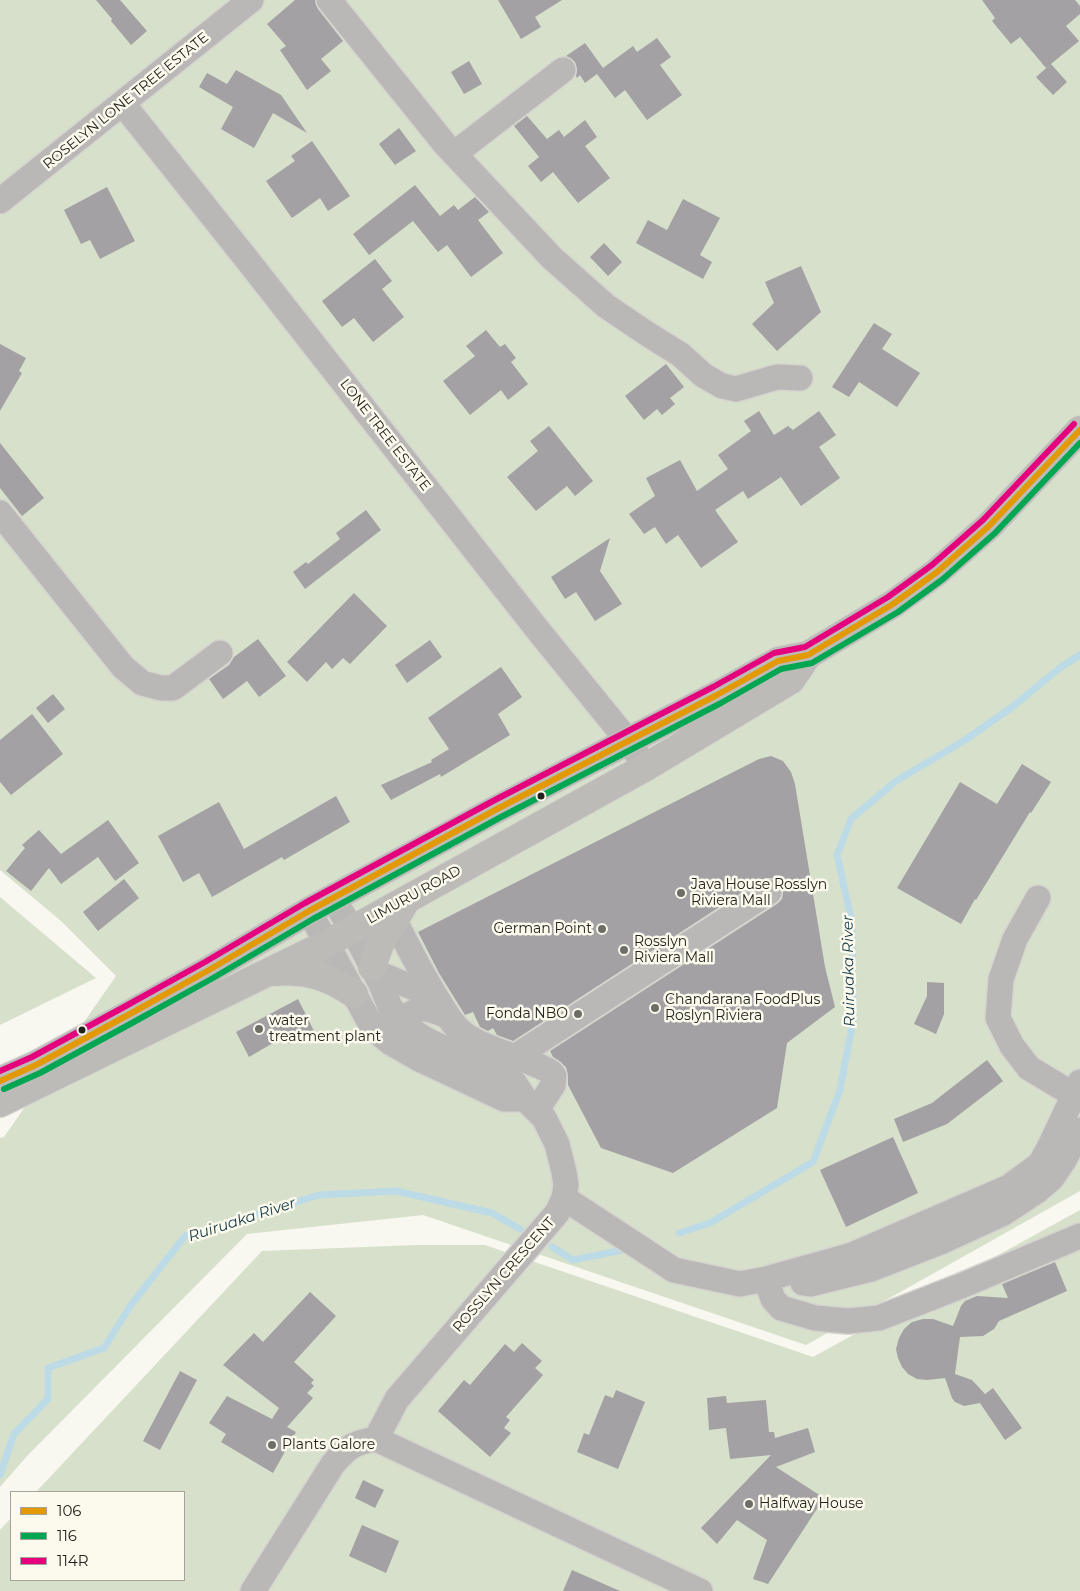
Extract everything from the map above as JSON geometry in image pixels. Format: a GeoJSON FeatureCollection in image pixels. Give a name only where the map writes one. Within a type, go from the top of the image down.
{"type":"FeatureCollection","features":[{"type":"Feature","properties":{"kind":"main road","name":"LIMURU ROAD"},"geometry":{"type":"LineString","coordinates":[[0,1081],[36,1064],[136,1010],[321,905],[497,809],[716,696],[778,661],[808,655],[893,604],[937,572],[988,526],[1080,430]]}},
{"type":"Feature","properties":{"kind":"main road","name":"LIMURU ROAD"},"geometry":{"type":"LineString","coordinates":[[0,1103],[270,972],[352,930],[401,909],[646,767],[791,680],[808,655]]}},
{"type":"Feature","properties":{"kind":"main road"},"geometry":{"type":"LineString","coordinates":[[373,970],[380,944],[401,909]]}},
{"type":"Feature","properties":{"kind":"main road"},"geometry":{"type":"LineString","coordinates":[[270,972],[294,971],[322,976],[334,981],[354,994]]}},
{"type":"Feature","properties":{"kind":"street","name":"ROSELYN LONE TREE ESTATE"},"geometry":{"type":"LineString","coordinates":[[0,201],[251,0]]}},
{"type":"Feature","properties":{"kind":"street"},"geometry":{"type":"LineString","coordinates":[[329,0],[454,154],[552,258],[606,306],[646,334],[681,355],[703,375],[722,386],[736,389],[776,377],[800,378]]}},
{"type":"Feature","properties":{"kind":"street"},"geometry":{"type":"LineString","coordinates":[[454,154],[563,70]]}},
{"type":"Feature","properties":{"kind":"street","name":"LONE TREE ESTATE"},"geometry":{"type":"LineString","coordinates":[[122,104],[246,257],[537,629],[628,741],[646,767]]}},
{"type":"Feature","properties":{"kind":"street"},"geometry":{"type":"LineString","coordinates":[[0,513],[123,667],[142,683],[161,688],[173,688],[220,653]]}},
{"type":"Feature","properties":{"kind":"street"},"geometry":{"type":"LineString","coordinates":[[493,1071],[769,892]]}},
{"type":"Feature","properties":{"kind":"street"},"geometry":{"type":"LineString","coordinates":[[564,1198],[674,1270],[740,1284],[766,1279],[852,1255],[1010,1187],[1040,1164],[1050,1148],[1077,1088],[1029,1068],[1012,1046],[998,1018],[1000,979],[1015,939],[1038,898]]}},
{"type":"Feature","properties":{"kind":"street"},"geometry":{"type":"LineString","coordinates":[[321,905],[328,943],[354,994],[374,1028],[382,1036],[418,1059],[504,1099],[531,1105],[553,1084],[554,1076],[551,1072],[483,1044],[462,1033],[442,1006],[418,967],[401,909]]}},
{"type":"Feature","properties":{"kind":"street","name":"ROSSLYN CRESCENT"},"geometry":{"type":"LineString","coordinates":[[321,905],[352,930],[390,1007],[408,1028],[514,1082],[531,1105],[544,1118],[557,1144],[566,1185],[564,1198],[557,1213],[397,1399],[376,1439]]}},
{"type":"Feature","properties":{"kind":"street"},"geometry":{"type":"LineString","coordinates":[[373,970],[442,1006]]}},
{"type":"Feature","properties":{"kind":"street"},"geometry":{"type":"LineString","coordinates":[[399,1048],[401,1021],[412,1011],[442,1006]]}},
{"type":"Feature","properties":{"kind":"street"},"geometry":{"type":"LineString","coordinates":[[766,1279],[810,1284],[871,1269],[943,1241],[993,1218],[1037,1191],[1052,1178],[1080,1130]]}},
{"type":"Feature","properties":{"kind":"street"},"geometry":{"type":"LineString","coordinates":[[766,1279],[773,1298],[781,1308],[815,1318],[848,1321],[879,1318],[1080,1236]]}},
{"type":"Feature","properties":{"kind":"street"},"geometry":{"type":"LineString","coordinates":[[253,1591],[333,1464],[357,1442],[376,1439],[700,1591]]}},
{"type":"Feature","properties":{"kind":"green space"},"geometry":{"type":"Polygon","coordinates":[[[0,0],[1080,0],[1080,1191],[806,1345],[423,1215],[247,1234],[27,1456],[0,1487],[0,1138],[4,1137],[116,976],[61,921],[0,870],[0,0]]]}},
{"type":"Feature","properties":{"kind":"green space"},"geometry":{"type":"Polygon","coordinates":[[[0,897],[96,978],[0,1025],[0,897]]]}},
{"type":"Feature","properties":{"kind":"green space"},"geometry":{"type":"Polygon","coordinates":[[[1080,1210],[1080,1591],[0,1591],[0,1530],[10,1519],[10,1581],[185,1581],[185,1491],[37,1491],[262,1251],[416,1245],[485,1245],[813,1357],[1080,1210]]]}},
{"type":"Feature","properties":{"kind":"building"},"geometry":{"type":"Polygon","coordinates":[[[96,0],[120,0],[147,31],[131,45],[96,0]]]}},
{"type":"Feature","properties":{"kind":"building"},"geometry":{"type":"Polygon","coordinates":[[[295,0],[315,0],[318,9],[343,41],[321,59],[331,71],[307,90],[280,50],[286,46],[267,24],[295,0]]]}},
{"type":"Feature","properties":{"kind":"building"},"geometry":{"type":"Polygon","coordinates":[[[498,0],[562,0],[535,17],[541,27],[521,39],[498,0]]]}},
{"type":"Feature","properties":{"kind":"building"},"geometry":{"type":"Polygon","coordinates":[[[982,0],[1075,0],[1080,6],[1080,14],[1066,26],[1079,41],[1046,68],[1020,37],[1011,44],[992,21],[995,18],[982,0]]]}},
{"type":"Feature","properties":{"kind":"building"},"geometry":{"type":"Polygon","coordinates":[[[657,38],[671,57],[660,65],[682,95],[647,120],[625,90],[615,98],[597,74],[585,83],[580,75],[577,78],[575,62],[566,56],[585,43],[603,68],[633,46],[637,52],[657,38]]]}},
{"type":"Feature","properties":{"kind":"building"},"geometry":{"type":"Polygon","coordinates":[[[469,61],[482,84],[464,94],[451,72],[469,61]]]}},
{"type":"Feature","properties":{"kind":"building"},"geometry":{"type":"Polygon","coordinates":[[[1051,64],[1067,82],[1053,95],[1036,77],[1051,64]]]}},
{"type":"Feature","properties":{"kind":"building"},"geometry":{"type":"Polygon","coordinates":[[[236,70],[281,95],[307,133],[273,113],[254,148],[221,129],[233,107],[199,87],[207,73],[227,84],[236,70]]]}},
{"type":"Feature","properties":{"kind":"building"},"geometry":{"type":"Polygon","coordinates":[[[527,116],[547,139],[559,130],[564,137],[585,120],[597,137],[585,146],[610,178],[578,203],[553,172],[541,182],[528,166],[539,157],[514,126],[527,116]]]}},
{"type":"Feature","properties":{"kind":"building"},"geometry":{"type":"Polygon","coordinates":[[[399,128],[416,151],[395,165],[379,144],[399,128]]]}},
{"type":"Feature","properties":{"kind":"building"},"geometry":{"type":"Polygon","coordinates":[[[312,141],[350,196],[328,211],[320,198],[292,218],[266,181],[295,161],[291,156],[312,141]]]}},
{"type":"Feature","properties":{"kind":"building"},"geometry":{"type":"Polygon","coordinates":[[[415,185],[440,216],[454,205],[458,210],[475,197],[489,212],[478,220],[503,253],[471,277],[447,245],[438,252],[413,221],[369,255],[353,234],[415,185]]]}},
{"type":"Feature","properties":{"kind":"building"},"geometry":{"type":"Polygon","coordinates":[[[107,187],[135,241],[100,259],[90,240],[81,244],[64,210],[107,187]]]}},
{"type":"Feature","properties":{"kind":"building"},"geometry":{"type":"Polygon","coordinates":[[[683,199],[720,218],[700,255],[712,262],[703,279],[636,243],[648,220],[667,230],[683,199]]]}},
{"type":"Feature","properties":{"kind":"building"},"geometry":{"type":"Polygon","coordinates":[[[604,243],[622,262],[608,276],[590,257],[604,243]]]}},
{"type":"Feature","properties":{"kind":"building"},"geometry":{"type":"Polygon","coordinates":[[[375,259],[392,281],[382,289],[404,317],[373,342],[354,318],[342,327],[322,301],[375,259]]]}},
{"type":"Feature","properties":{"kind":"building"},"geometry":{"type":"Polygon","coordinates":[[[801,266],[821,312],[777,351],[752,324],[774,303],[765,282],[801,266]]]}},
{"type":"Feature","properties":{"kind":"building"},"geometry":{"type":"Polygon","coordinates":[[[874,323],[892,334],[882,349],[920,373],[897,407],[859,382],[849,397],[832,387],[874,323]]]}},
{"type":"Feature","properties":{"kind":"building"},"geometry":{"type":"Polygon","coordinates":[[[486,330],[500,347],[505,344],[516,358],[511,362],[528,384],[508,400],[501,390],[470,415],[443,381],[475,356],[466,346],[486,330]]]}},
{"type":"Feature","properties":{"kind":"building"},"geometry":{"type":"Polygon","coordinates":[[[0,344],[26,358],[19,371],[22,373],[0,411],[0,344]]]}},
{"type":"Feature","properties":{"kind":"building"},"geometry":{"type":"Polygon","coordinates":[[[666,364],[684,387],[670,398],[675,404],[662,415],[657,409],[644,420],[625,396],[666,364]]]}},
{"type":"Feature","properties":{"kind":"building"},"geometry":{"type":"Polygon","coordinates":[[[759,411],[774,435],[788,426],[793,430],[819,411],[836,435],[819,447],[840,478],[801,506],[781,477],[748,499],[743,491],[715,510],[738,542],[701,568],[678,535],[666,544],[655,527],[644,534],[629,514],[655,496],[646,478],[680,460],[697,491],[728,469],[718,455],[751,431],[744,421],[759,411]]]}},
{"type":"Feature","properties":{"kind":"building"},"geometry":{"type":"Polygon","coordinates":[[[549,426],[593,481],[575,496],[567,486],[536,511],[507,477],[538,451],[530,441],[549,426]]]}},
{"type":"Feature","properties":{"kind":"building"},"geometry":{"type":"Polygon","coordinates":[[[0,443],[44,498],[22,516],[0,488],[0,443]]]}},
{"type":"Feature","properties":{"kind":"building"},"geometry":{"type":"Polygon","coordinates":[[[366,510],[381,530],[305,589],[293,572],[306,562],[308,564],[340,539],[336,533],[366,510]]]}},
{"type":"Feature","properties":{"kind":"building"},"geometry":{"type":"Polygon","coordinates":[[[610,538],[600,571],[622,604],[595,621],[576,592],[565,599],[551,577],[610,538]]]}},
{"type":"Feature","properties":{"kind":"building"},"geometry":{"type":"Polygon","coordinates":[[[354,593],[387,626],[350,664],[343,658],[332,669],[326,662],[307,682],[287,662],[354,593]]]}},
{"type":"Feature","properties":{"kind":"building"},"geometry":{"type":"Polygon","coordinates":[[[258,639],[286,676],[259,697],[247,681],[223,699],[209,679],[229,665],[234,657],[258,639]]]}},
{"type":"Feature","properties":{"kind":"building"},"geometry":{"type":"Polygon","coordinates":[[[430,640],[442,657],[407,683],[395,665],[430,640]]]}},
{"type":"Feature","properties":{"kind":"building"},"geometry":{"type":"Polygon","coordinates":[[[501,667],[522,697],[498,714],[510,735],[441,777],[440,774],[391,800],[381,785],[432,762],[431,760],[449,749],[428,718],[501,667]]]}},
{"type":"Feature","properties":{"kind":"building"},"geometry":{"type":"Polygon","coordinates":[[[53,694],[65,709],[48,723],[36,708],[53,694]]]}},
{"type":"Feature","properties":{"kind":"building"},"geometry":{"type":"Polygon","coordinates":[[[32,714],[63,754],[11,795],[0,782],[0,740],[32,714]]]}},
{"type":"Feature","properties":{"kind":"building","name":"Rosslyn Riviera Mall"},"geometry":{"type":"Polygon","coordinates":[[[771,756],[783,761],[791,772],[795,784],[825,967],[835,1007],[787,1043],[777,1108],[673,1173],[601,1148],[568,1085],[566,1067],[553,1057],[550,1051],[777,904],[782,899],[783,892],[781,884],[776,879],[761,880],[513,1041],[497,1035],[493,1028],[488,1031],[480,1027],[473,1012],[465,1015],[439,973],[418,932],[759,759],[771,756]]]}},
{"type":"Feature","properties":{"kind":"building"},"geometry":{"type":"Polygon","coordinates":[[[1022,764],[1051,782],[1030,812],[961,924],[897,888],[960,782],[997,804],[1022,764]]]}},
{"type":"Feature","properties":{"kind":"building"},"geometry":{"type":"Polygon","coordinates":[[[336,796],[350,822],[284,860],[282,857],[212,897],[199,873],[183,882],[158,836],[219,802],[244,849],[336,796]]]}},
{"type":"Feature","properties":{"kind":"building"},"geometry":{"type":"Polygon","coordinates":[[[108,820],[139,863],[115,881],[98,857],[61,884],[49,868],[31,891],[6,871],[25,848],[22,845],[39,830],[61,854],[108,820]]]}},
{"type":"Feature","properties":{"kind":"building"},"geometry":{"type":"Polygon","coordinates":[[[124,879],[139,898],[98,931],[83,912],[124,879]]]}},
{"type":"Feature","properties":{"kind":"building"},"geometry":{"type":"Polygon","coordinates":[[[927,982],[944,983],[944,1014],[936,1034],[914,1024],[927,996],[927,982]]]}},
{"type":"Feature","properties":{"kind":"building","name":"water treatment plant"},"geometry":{"type":"Polygon","coordinates":[[[298,999],[314,1031],[289,1044],[285,1036],[249,1057],[236,1032],[298,999]]]}},
{"type":"Feature","properties":{"kind":"building"},"geometry":{"type":"Polygon","coordinates":[[[987,1060],[1003,1081],[947,1124],[903,1142],[894,1119],[932,1103],[987,1060]]]}},
{"type":"Feature","properties":{"kind":"building"},"geometry":{"type":"Polygon","coordinates":[[[893,1137],[918,1193],[846,1227],[820,1170],[893,1137]]]}},
{"type":"Feature","properties":{"kind":"building"},"geometry":{"type":"Polygon","coordinates":[[[1055,1262],[1067,1291],[999,1321],[994,1329],[983,1336],[960,1337],[955,1374],[972,1380],[985,1394],[993,1388],[1022,1428],[1005,1440],[980,1403],[964,1406],[955,1402],[945,1378],[917,1379],[908,1374],[902,1367],[896,1349],[904,1329],[912,1322],[933,1319],[953,1326],[965,1301],[977,1296],[1008,1298],[1002,1284],[1055,1262]]]}},
{"type":"Feature","properties":{"kind":"building"},"geometry":{"type":"Polygon","coordinates":[[[310,1292],[336,1316],[294,1362],[314,1380],[311,1383],[314,1386],[307,1393],[313,1398],[287,1427],[296,1432],[273,1473],[221,1442],[226,1434],[209,1423],[227,1396],[272,1419],[279,1408],[223,1365],[254,1333],[263,1342],[310,1292]]]}},
{"type":"Feature","properties":{"kind":"building"},"geometry":{"type":"Polygon","coordinates":[[[522,1343],[542,1361],[535,1368],[543,1375],[506,1417],[510,1420],[504,1428],[511,1433],[490,1457],[438,1411],[464,1380],[470,1385],[505,1344],[514,1352],[522,1343]]]}},
{"type":"Feature","properties":{"kind":"building"},"geometry":{"type":"Polygon","coordinates":[[[180,1371],[197,1380],[160,1450],[143,1441],[180,1371]]]}},
{"type":"Feature","properties":{"kind":"building"},"geometry":{"type":"Polygon","coordinates":[[[616,1390],[645,1402],[618,1469],[577,1452],[584,1433],[589,1435],[605,1395],[613,1398],[616,1390]]]}},
{"type":"Feature","properties":{"kind":"building"},"geometry":{"type":"Polygon","coordinates":[[[726,1396],[727,1403],[766,1400],[769,1432],[774,1432],[775,1438],[808,1428],[815,1452],[776,1467],[824,1498],[768,1584],[753,1579],[767,1540],[737,1520],[717,1544],[701,1528],[771,1455],[730,1459],[726,1428],[709,1430],[707,1398],[726,1396]]]}},
{"type":"Feature","properties":{"kind":"building"},"geometry":{"type":"Polygon","coordinates":[[[363,1480],[384,1490],[375,1508],[355,1498],[363,1480]]]}},
{"type":"Feature","properties":{"kind":"building"},"geometry":{"type":"Polygon","coordinates":[[[362,1525],[399,1541],[386,1573],[349,1556],[362,1525]]]}},
{"type":"Feature","properties":{"kind":"building"},"geometry":{"type":"Polygon","coordinates":[[[572,1570],[620,1591],[563,1591],[572,1570]]]}},
{"type":"Feature","properties":{"kind":"waterway","name":"Ruiruaka River"},"geometry":{"type":"LineString","coordinates":[[679,1233],[710,1223],[813,1162],[840,1090],[853,1021],[852,923],[837,855],[851,819],[896,781],[962,742],[1011,708],[1061,667],[1080,655]]}},
{"type":"Feature","properties":{"kind":"waterway","name":"Ruiruaka River"},"geometry":{"type":"LineString","coordinates":[[0,1475],[14,1434],[48,1399],[48,1368],[104,1348],[131,1305],[185,1236],[319,1195],[396,1191],[492,1213],[520,1229]]}},
{"type":"Feature","properties":{"kind":"waterway","name":"Ruiruaka River"},"geometry":{"type":"LineString","coordinates":[[552,1247],[573,1260],[628,1249]]}},
{"type":"Feature","properties":{"kind":"transit line","name":"114R"},"geometry":{"type":"LineString","coordinates":[[0,1071],[32,1057],[124,1007],[305,903],[493,801],[713,687],[774,653],[805,647],[888,597],[932,565],[983,520],[1074,424]]}},
{"type":"Feature","properties":{"kind":"transit line","name":"106"},"geometry":{"type":"LineString","coordinates":[[0,1081],[36,1065],[128,1015],[309,911],[497,809],[717,695],[778,661],[808,655],[893,604],[937,572],[989,526],[1080,430]]}},
{"type":"Feature","properties":{"kind":"transit line","name":"116"},"geometry":{"type":"LineString","coordinates":[[4,1089],[40,1073],[132,1023],[313,919],[501,817],[721,703],[781,669],[812,663],[898,612],[943,579],[995,533],[1080,443]]}},
{"type":"Feature","properties":{"kind":"place","name":"Java House Rosslyn Riviera Mall"},"geometry":{"type":"Point","coordinates":[681,893]}},
{"type":"Feature","properties":{"kind":"place","name":"German Point"},"geometry":{"type":"Point","coordinates":[602,929]}},
{"type":"Feature","properties":{"kind":"place","name":"Rosslyn Riviera Mall"},"geometry":{"type":"Point","coordinates":[624,950]}},
{"type":"Feature","properties":{"kind":"place","name":"Chandarana FoodPlus Roslyn Riviera"},"geometry":{"type":"Point","coordinates":[655,1008]}},
{"type":"Feature","properties":{"kind":"place","name":"Fonda NBO"},"geometry":{"type":"Point","coordinates":[578,1014]}},
{"type":"Feature","properties":{"kind":"place","name":"water treatment plant"},"geometry":{"type":"Point","coordinates":[259,1029]}},
{"type":"Feature","properties":{"kind":"place","name":"Plants Galore"},"geometry":{"type":"Point","coordinates":[272,1445]}},
{"type":"Feature","properties":{"kind":"place","name":"Halfway House"},"geometry":{"type":"Point","coordinates":[749,1504]}}]}
